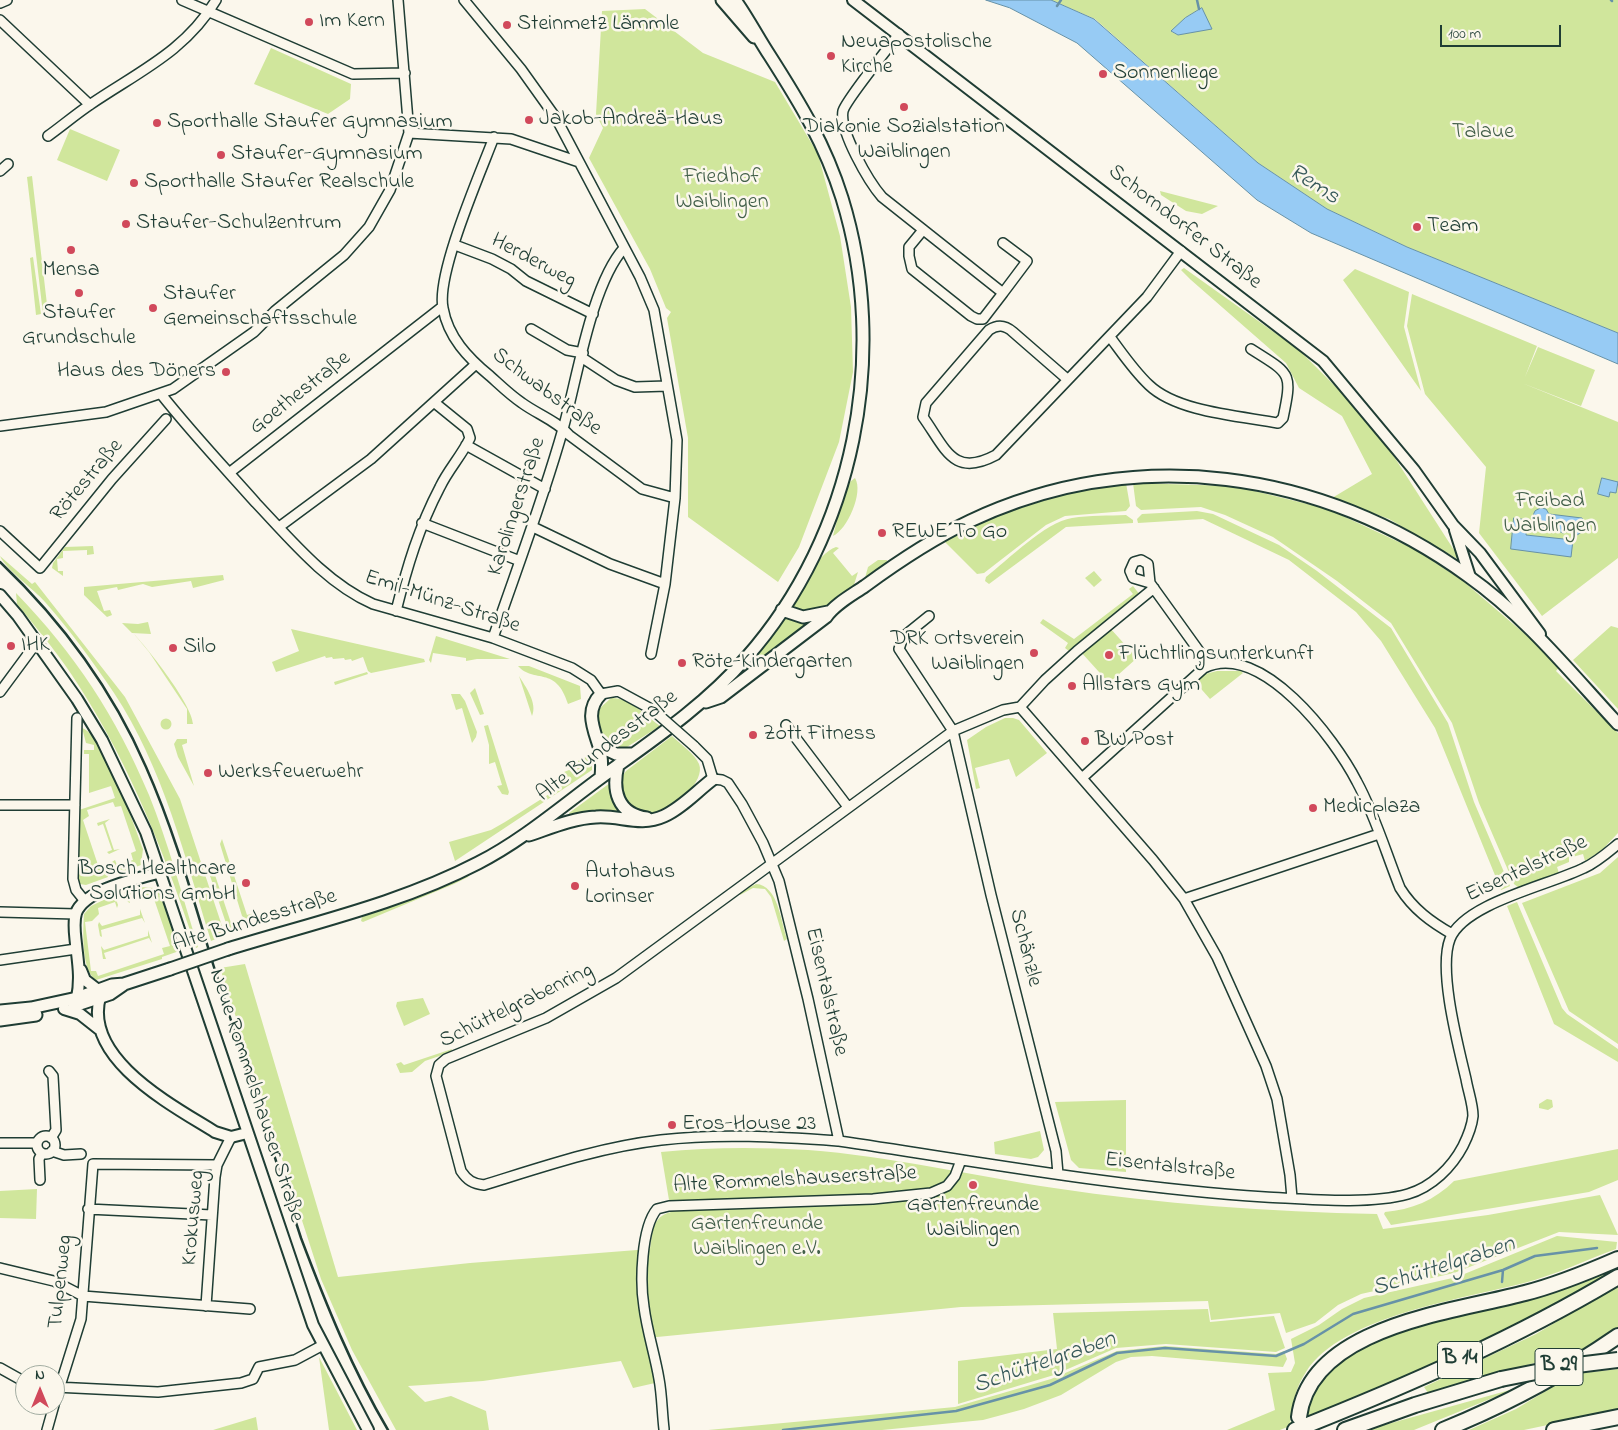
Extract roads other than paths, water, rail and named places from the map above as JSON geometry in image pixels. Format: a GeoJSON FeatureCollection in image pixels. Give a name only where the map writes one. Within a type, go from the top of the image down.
{"type":"FeatureCollection","features":[{"type":"Feature","properties":{"kind":"highway"},"geometry":{"type":"LineString","coordinates":[[1297,1423],[1304,1396],[1316,1373],[1328,1360],[1356,1342],[1407,1323],[1558,1283],[1618,1259]]}},
{"type":"Feature","properties":{"kind":"highway","name":"B 14"},"geometry":{"type":"LineString","coordinates":[[1297,1423],[1478,1351],[1562,1309],[1618,1277]]}},
{"type":"Feature","properties":{"kind":"highway","name":"B 14"},"geometry":{"type":"LineString","coordinates":[[1443,1430],[1512,1399],[1559,1374],[1618,1336]]}},
{"type":"Feature","properties":{"kind":"highway","name":"B 29"},"geometry":{"type":"LineString","coordinates":[[1345,1430],[1415,1405],[1501,1379],[1561,1367],[1618,1360]]}},
{"type":"Feature","properties":{"kind":"highway"},"geometry":{"type":"LineString","coordinates":[[1554,1430],[1591,1425],[1618,1418]]}},
{"type":"Feature","properties":{"kind":"main road","name":"Alte Bundesstraße"},"geometry":{"type":"LineString","coordinates":[[722,0],[768,54]]}},
{"type":"Feature","properties":{"kind":"main road","name":"Alte Bundesstraße"},"geometry":{"type":"LineString","coordinates":[[0,1020],[64,1009],[99,993],[112,984],[124,984],[228,949],[322,922],[412,892],[478,862],[518,838],[697,706],[747,657],[782,610],[823,537],[846,466],[858,413],[862,372],[862,310],[858,266],[851,231],[828,159],[799,100],[735,0]]}},
{"type":"Feature","properties":{"kind":"main road"},"geometry":{"type":"LineString","coordinates":[[697,706],[721,697],[826,617],[830,611],[902,559],[935,538],[992,511],[1050,491],[1083,483],[1130,477],[1186,476],[1265,484],[1337,504],[1384,524],[1431,550],[1470,577]]}},
{"type":"Feature","properties":{"kind":"main road","name":"Schorndorfer Straße"},"geometry":{"type":"LineString","coordinates":[[1470,577],[1548,646],[1618,724]]}},
{"type":"Feature","properties":{"kind":"main road"},"geometry":{"type":"LineString","coordinates":[[782,610],[802,616],[830,611]]}},
{"type":"Feature","properties":{"kind":"main road"},"geometry":{"type":"LineString","coordinates":[[601,694],[592,707],[591,716],[599,746],[601,777]]}},
{"type":"Feature","properties":{"kind":"main road"},"geometry":{"type":"LineString","coordinates":[[599,746],[616,754],[633,754]]}},
{"type":"Feature","properties":{"kind":"main road"},"geometry":{"type":"LineString","coordinates":[[618,765],[614,781],[617,797],[631,812],[641,817],[656,819]]}},
{"type":"Feature","properties":{"kind":"main road"},"geometry":{"type":"LineString","coordinates":[[518,838],[588,817],[608,817],[635,822],[656,819],[674,810],[713,779]]}},
{"type":"Feature","properties":{"kind":"main road","name":"Alte Bundesstraße"},"geometry":{"type":"LineString","coordinates":[[0,1011],[31,1008],[99,993]]}},
{"type":"Feature","properties":{"kind":"street"},"geometry":{"type":"LineString","coordinates":[[0,3],[7,0]]}},
{"type":"Feature","properties":{"kind":"street"},"geometry":{"type":"LineString","coordinates":[[182,0],[293,50],[353,74],[405,73]]}},
{"type":"Feature","properties":{"kind":"street"},"geometry":{"type":"LineString","coordinates":[[48,136],[90,105],[178,48],[210,11],[216,0]]}},
{"type":"Feature","properties":{"kind":"street"},"geometry":{"type":"LineString","coordinates":[[0,426],[99,413],[161,394],[192,376],[254,332],[275,311],[344,255],[369,227],[390,190],[409,133],[398,0]]}},
{"type":"Feature","properties":{"kind":"street"},"geometry":{"type":"LineString","coordinates":[[464,0],[521,69],[556,118],[640,277],[654,310],[677,440],[675,498],[665,584],[651,654]]}},
{"type":"Feature","properties":{"kind":"street","name":"Schorndorfer Straße"},"geometry":{"type":"LineString","coordinates":[[853,0],[1323,361],[1414,470],[1453,525],[1480,553],[1548,646]]}},
{"type":"Feature","properties":{"kind":"street"},"geometry":{"type":"LineString","coordinates":[[0,21],[90,105]]}},
{"type":"Feature","properties":{"kind":"street"},"geometry":{"type":"LineString","coordinates":[[899,34],[844,109],[842,117],[846,132],[874,188],[888,202],[1003,293]]}},
{"type":"Feature","properties":{"kind":"street"},"geometry":{"type":"LineString","coordinates":[[409,133],[494,137],[520,141],[578,162]]}},
{"type":"Feature","properties":{"kind":"street"},"geometry":{"type":"LineString","coordinates":[[552,154],[558,153],[565,136]]}},
{"type":"Feature","properties":{"kind":"street","name":"Schwabstraße"},"geometry":{"type":"LineString","coordinates":[[494,137],[445,274],[442,306],[452,333],[462,349],[476,364],[521,403],[563,428],[569,435],[642,489],[675,498]]}},
{"type":"Feature","properties":{"kind":"street"},"geometry":{"type":"LineString","coordinates":[[0,171],[8,164]]}},
{"type":"Feature","properties":{"kind":"street"},"geometry":{"type":"LineString","coordinates":[[923,230],[909,247],[908,256],[912,269],[977,319],[983,319],[1028,262],[1003,243]]}},
{"type":"Feature","properties":{"kind":"street","name":"Herderweg"},"geometry":{"type":"LineString","coordinates":[[454,246],[492,259],[511,269],[526,281],[593,314]]}},
{"type":"Feature","properties":{"kind":"street","name":"Karolingerstraße"},"geometry":{"type":"LineString","coordinates":[[493,638],[545,489],[593,314],[613,260],[624,248]]}},
{"type":"Feature","properties":{"kind":"street"},"geometry":{"type":"LineString","coordinates":[[1067,380],[1014,332],[1007,327],[997,326],[989,330],[926,403],[923,417],[955,459],[965,465],[979,463],[1004,449],[1162,280],[1181,251]]}},
{"type":"Feature","properties":{"kind":"street","name":"Goethestraße"},"geometry":{"type":"LineString","coordinates":[[229,473],[442,306]]}},
{"type":"Feature","properties":{"kind":"street"},"geometry":{"type":"LineString","coordinates":[[530,329],[567,350],[582,355],[616,380],[635,387],[667,386]]}},
{"type":"Feature","properties":{"kind":"street"},"geometry":{"type":"LineString","coordinates":[[1110,337],[1149,386],[1180,404],[1278,423],[1283,418],[1287,379],[1281,368],[1251,349]]}},
{"type":"Feature","properties":{"kind":"street"},"geometry":{"type":"LineString","coordinates":[[279,527],[370,459],[435,403],[476,364]]}},
{"type":"Feature","properties":{"kind":"street","name":"Emil-Münz-Straße"},"geometry":{"type":"LineString","coordinates":[[161,394],[229,473],[279,527],[321,569],[355,596],[396,611],[493,638],[572,668],[591,680],[601,694]]}},
{"type":"Feature","properties":{"kind":"street"},"geometry":{"type":"LineString","coordinates":[[396,611],[407,566],[422,523],[441,485],[470,438],[470,432],[435,403]]}},
{"type":"Feature","properties":{"kind":"street","name":"Rötestraße"},"geometry":{"type":"LineString","coordinates":[[0,531],[40,568],[112,479],[166,419]]}},
{"type":"Feature","properties":{"kind":"street"},"geometry":{"type":"LineString","coordinates":[[466,445],[545,489]]}},
{"type":"Feature","properties":{"kind":"street"},"geometry":{"type":"LineString","coordinates":[[422,523],[520,561]]}},
{"type":"Feature","properties":{"kind":"street","name":"Schorndorfer Straße"},"geometry":{"type":"LineString","coordinates":[[1453,525],[1470,577]]}},
{"type":"Feature","properties":{"kind":"street"},"geometry":{"type":"LineString","coordinates":[[533,527],[610,564],[665,584]]}},
{"type":"Feature","properties":{"kind":"street"},"geometry":{"type":"LineString","coordinates":[[772,863],[953,730],[1003,710],[1020,707],[1044,680],[1152,586],[1209,665]]}},
{"type":"Feature","properties":{"kind":"street","name":"Neue Rommelshauser Straße"},"geometry":{"type":"LineString","coordinates":[[0,595],[38,642],[102,740],[146,832],[293,1271],[323,1345],[368,1430]]}},
{"type":"Feature","properties":{"kind":"street"},"geometry":{"type":"LineString","coordinates":[[929,616],[903,637],[899,649],[953,730]]}},
{"type":"Feature","properties":{"kind":"street"},"geometry":{"type":"LineString","coordinates":[[0,692],[38,642]]}},
{"type":"Feature","properties":{"kind":"street"},"geometry":{"type":"LineString","coordinates":[[1082,778],[1199,671],[1209,665],[1227,664],[1251,667],[1271,680],[1292,698],[1328,737],[1352,772],[1400,888],[1409,902],[1432,922],[1452,934]]}},
{"type":"Feature","properties":{"kind":"street"},"geometry":{"type":"LineString","coordinates":[[601,694],[618,691],[653,710],[707,759],[713,779]]}},
{"type":"Feature","properties":{"kind":"street"},"geometry":{"type":"LineString","coordinates":[[1020,707],[1153,860],[1184,899],[1217,958],[1266,1066],[1277,1099],[1292,1198]]}},
{"type":"Feature","properties":{"kind":"street"},"geometry":{"type":"LineString","coordinates":[[77,718],[73,879],[76,890],[84,900]]}},
{"type":"Feature","properties":{"kind":"street"},"geometry":{"type":"LineString","coordinates":[[786,725],[848,807]]}},
{"type":"Feature","properties":{"kind":"street","name":"Schänzle"},"geometry":{"type":"LineString","coordinates":[[953,730],[991,895],[1056,1151],[1058,1174]]}},
{"type":"Feature","properties":{"kind":"street","name":"Eisentalstraße"},"geometry":{"type":"LineString","coordinates":[[713,779],[722,780],[732,788],[759,835],[772,863],[790,923],[839,1141],[1182,1191],[1292,1198],[1376,1198],[1411,1193],[1429,1184],[1455,1159],[1463,1145],[1473,1118],[1446,974],[1447,949],[1452,934],[1465,920],[1480,909],[1581,870],[1601,859],[1618,844]]}},
{"type":"Feature","properties":{"kind":"street"},"geometry":{"type":"LineString","coordinates":[[0,805],[75,805]]}},
{"type":"Feature","properties":{"kind":"street"},"geometry":{"type":"LineString","coordinates":[[1184,899],[1379,834]]}},
{"type":"Feature","properties":{"kind":"street","name":"Schüttelgrabenring"},"geometry":{"type":"LineString","coordinates":[[772,863],[616,978],[546,1018],[442,1061],[436,1072],[436,1083],[461,1171],[472,1183],[484,1185],[590,1153],[660,1140],[734,1135],[839,1141]]}},
{"type":"Feature","properties":{"kind":"street"},"geometry":{"type":"LineString","coordinates":[[99,1029],[99,993],[85,980],[80,967],[76,949],[76,914],[84,900],[99,892],[160,872]]}},
{"type":"Feature","properties":{"kind":"street"},"geometry":{"type":"LineString","coordinates":[[0,912],[76,914]]}},
{"type":"Feature","properties":{"kind":"street"},"geometry":{"type":"LineString","coordinates":[[0,960],[76,949]]}},
{"type":"Feature","properties":{"kind":"street"},"geometry":{"type":"LineString","coordinates":[[77,998],[80,984],[80,967]]}},
{"type":"Feature","properties":{"kind":"street"},"geometry":{"type":"LineString","coordinates":[[64,1009],[80,1014],[99,1029],[110,1050],[126,1070],[196,1120],[216,1132],[231,1137],[247,1133]]}},
{"type":"Feature","properties":{"kind":"street"},"geometry":{"type":"LineString","coordinates":[[49,1071],[53,1076],[56,1130],[51,1138]]}},
{"type":"Feature","properties":{"kind":"street"},"geometry":{"type":"LineString","coordinates":[[0,1143],[37,1143],[43,1137],[51,1138]]}},
{"type":"Feature","properties":{"kind":"street","name":"Krokusweg"},"geometry":{"type":"LineString","coordinates":[[206,1306],[217,1165],[231,1137]]}},
{"type":"Feature","properties":{"kind":"street"},"geometry":{"type":"LineString","coordinates":[[51,1138],[54,1144],[52,1151]]}},
{"type":"Feature","properties":{"kind":"street"},"geometry":{"type":"LineString","coordinates":[[37,1143],[42,1153]]}},
{"type":"Feature","properties":{"kind":"street"},"geometry":{"type":"LineString","coordinates":[[42,1153],[52,1151],[64,1155],[81,1154]]}},
{"type":"Feature","properties":{"kind":"street"},"geometry":{"type":"LineString","coordinates":[[40,1180],[39,1159],[42,1153]]}},
{"type":"Feature","properties":{"kind":"street","name":"Alte Rommelshauserstraße"},"geometry":{"type":"LineString","coordinates":[[664,1429],[659,1379],[644,1306],[646,1238],[650,1221],[657,1209],[669,1206],[873,1199],[931,1193],[947,1186],[955,1176],[961,1160]]}},
{"type":"Feature","properties":{"kind":"street","name":"Tulpenweg"},"geometry":{"type":"LineString","coordinates":[[65,1365],[81,1319],[93,1164],[217,1165]]}},
{"type":"Feature","properties":{"kind":"street"},"geometry":{"type":"LineString","coordinates":[[90,1210],[212,1215]]}},
{"type":"Feature","properties":{"kind":"street"},"geometry":{"type":"LineString","coordinates":[[0,1268],[54,1281],[83,1296],[250,1309]]}},
{"type":"Feature","properties":{"kind":"street"},"geometry":{"type":"LineString","coordinates":[[65,1386],[158,1392],[241,1383],[253,1379],[259,1367],[295,1360],[323,1345]]}},
{"type":"Feature","properties":{"kind":"street"},"geometry":{"type":"LineString","coordinates":[[0,1368],[15,1376]]}},
{"type":"Feature","properties":{"kind":"street","name":"Tulpenweg"},"geometry":{"type":"LineString","coordinates":[[47,1430],[52,1415]]}},
{"type":"Feature","properties":{"kind":"water"},"geometry":{"type":"Polygon","coordinates":[[[986,0],[1051,0],[1094,19],[1258,163],[1327,209],[1407,247],[1618,333],[1618,364],[1311,233],[1257,200],[1077,43],[1010,8],[986,0]]]}},
{"type":"Feature","properties":{"kind":"water"},"geometry":{"type":"Polygon","coordinates":[[[1202,8],[1212,29],[1178,35],[1171,31],[1185,18],[1202,8]]]}},
{"type":"Feature","properties":{"kind":"water"},"geometry":{"type":"Polygon","coordinates":[[[1602,478],[1618,482],[1616,493],[1610,492],[1609,497],[1598,494],[1602,478]]]}},
{"type":"Feature","properties":{"kind":"water"},"geometry":{"type":"Polygon","coordinates":[[[1541,508],[1546,509],[1549,514],[1582,518],[1585,523],[1585,530],[1577,535],[1569,531],[1563,533],[1553,529],[1538,530],[1533,523],[1533,516],[1535,511],[1541,508]]]}},
{"type":"Feature","properties":{"kind":"water"},"geometry":{"type":"Polygon","coordinates":[[[1514,518],[1527,520],[1526,535],[1573,540],[1571,557],[1511,549],[1514,518]]]}},
{"type":"Feature","properties":{"kind":"waterway"},"geometry":{"type":"LineString","coordinates":[[1057,6],[1061,0]]}},
{"type":"Feature","properties":{"kind":"waterway"},"geometry":{"type":"LineString","coordinates":[[1197,0],[1199,9]]}},
{"type":"Feature","properties":{"kind":"waterway","name":"Schüttelgraben"},"geometry":{"type":"LineString","coordinates":[[783,1430],[956,1411],[1050,1385],[1117,1353],[1165,1348],[1276,1356],[1304,1344],[1353,1314],[1503,1270],[1535,1256],[1597,1248]]}},
{"type":"Feature","properties":{"kind":"waterway"},"geometry":{"type":"LineString","coordinates":[[1502,1282],[1503,1270]]}},
{"type":"Feature","properties":{"kind":"railway"},"geometry":{"type":"LineString","coordinates":[[0,562],[44,608],[84,657],[118,710],[146,767],[182,864],[301,1238],[340,1336],[388,1430]]}},
{"type":"Feature","properties":{"kind":"place","name":"Im Kern"},"geometry":{"type":"Point","coordinates":[309,22]}},
{"type":"Feature","properties":{"kind":"place","name":"Steinmetz Lämmle"},"geometry":{"type":"Point","coordinates":[507,25]}},
{"type":"Feature","properties":{"kind":"place","name":"Neuapostolische Kirche"},"geometry":{"type":"Point","coordinates":[831,56]}},
{"type":"Feature","properties":{"kind":"place","name":"Sonnenliege"},"geometry":{"type":"Point","coordinates":[1103,74]}},
{"type":"Feature","properties":{"kind":"place","name":"Diakonie Sozialstation Waiblingen"},"geometry":{"type":"Point","coordinates":[904,107]}},
{"type":"Feature","properties":{"kind":"place","name":"Jakob-Andreä-Haus"},"geometry":{"type":"Point","coordinates":[529,120]}},
{"type":"Feature","properties":{"kind":"place","name":"Sporthalle Staufer Gymnasium"},"geometry":{"type":"Point","coordinates":[157,123]}},
{"type":"Feature","properties":{"kind":"place","name":"Staufer-Gymnasium"},"geometry":{"type":"Point","coordinates":[221,155]}},
{"type":"Feature","properties":{"kind":"place","name":"Sporthalle Staufer Realschule"},"geometry":{"type":"Point","coordinates":[134,183]}},
{"type":"Feature","properties":{"kind":"place","name":"Staufer-Schulzentrum"},"geometry":{"type":"Point","coordinates":[126,224]}},
{"type":"Feature","properties":{"kind":"place","name":"Team"},"geometry":{"type":"Point","coordinates":[1417,227]}},
{"type":"Feature","properties":{"kind":"place","name":"Mensa"},"geometry":{"type":"Point","coordinates":[71,250]}},
{"type":"Feature","properties":{"kind":"place","name":"Staufer Grundschule"},"geometry":{"type":"Point","coordinates":[79,293]}},
{"type":"Feature","properties":{"kind":"place","name":"Staufer Gemeinschaftsschule"},"geometry":{"type":"Point","coordinates":[153,308]}},
{"type":"Feature","properties":{"kind":"place","name":"Haus des Döners"},"geometry":{"type":"Point","coordinates":[226,372]}},
{"type":"Feature","properties":{"kind":"place","name":"REWE To Go"},"geometry":{"type":"Point","coordinates":[882,533]}},
{"type":"Feature","properties":{"kind":"place","name":"IHK"},"geometry":{"type":"Point","coordinates":[11,646]}},
{"type":"Feature","properties":{"kind":"place","name":"Silo"},"geometry":{"type":"Point","coordinates":[173,648]}},
{"type":"Feature","properties":{"kind":"place","name":"DRK Ortsverein Waiblingen"},"geometry":{"type":"Point","coordinates":[1034,653]}},
{"type":"Feature","properties":{"kind":"place","name":"Flüchtlingsunterkunft"},"geometry":{"type":"Point","coordinates":[1109,655]}},
{"type":"Feature","properties":{"kind":"place","name":"Röte-Kindergarten"},"geometry":{"type":"Point","coordinates":[682,663]}},
{"type":"Feature","properties":{"kind":"place","name":"Allstars Gym"},"geometry":{"type":"Point","coordinates":[1072,686]}},
{"type":"Feature","properties":{"kind":"place","name":"Zott Fitness"},"geometry":{"type":"Point","coordinates":[753,735]}},
{"type":"Feature","properties":{"kind":"place","name":"BW Post"},"geometry":{"type":"Point","coordinates":[1085,741]}},
{"type":"Feature","properties":{"kind":"place","name":"Werksfeuerwehr"},"geometry":{"type":"Point","coordinates":[208,773]}},
{"type":"Feature","properties":{"kind":"place","name":"Medicplaza"},"geometry":{"type":"Point","coordinates":[1313,808]}},
{"type":"Feature","properties":{"kind":"place","name":"Bosch Healthcare Solutions GmbH"},"geometry":{"type":"Point","coordinates":[246,883]}},
{"type":"Feature","properties":{"kind":"place","name":"Autohaus Lorinser"},"geometry":{"type":"Point","coordinates":[575,886]}},
{"type":"Feature","properties":{"kind":"place","name":"Eros-House 23"},"geometry":{"type":"Point","coordinates":[672,1125]}},
{"type":"Feature","properties":{"kind":"place","name":"Gartenfreunde Waiblingen"},"geometry":{"type":"Point","coordinates":[973,1185]}},
{"type":"Feature","properties":{"kind":"park label","name":"Talaue"},"geometry":{"type":"Point","coordinates":[1483,133]}},
{"type":"Feature","properties":{"kind":"park label","name":"Friedhof Waiblingen"},"geometry":{"type":"Point","coordinates":[722,190]}},
{"type":"Feature","properties":{"kind":"park label","name":"Freibad Waiblingen"},"geometry":{"type":"Point","coordinates":[1550,514]}},
{"type":"Feature","properties":{"kind":"park label","name":"Gartenfreunde Waiblingen e.V."},"geometry":{"type":"Point","coordinates":[757,1238]}},
{"type":"Feature","properties":{"kind":"water label","name":"Rems"},"geometry":{"type":"Point","coordinates":[1313,186]}}]}
